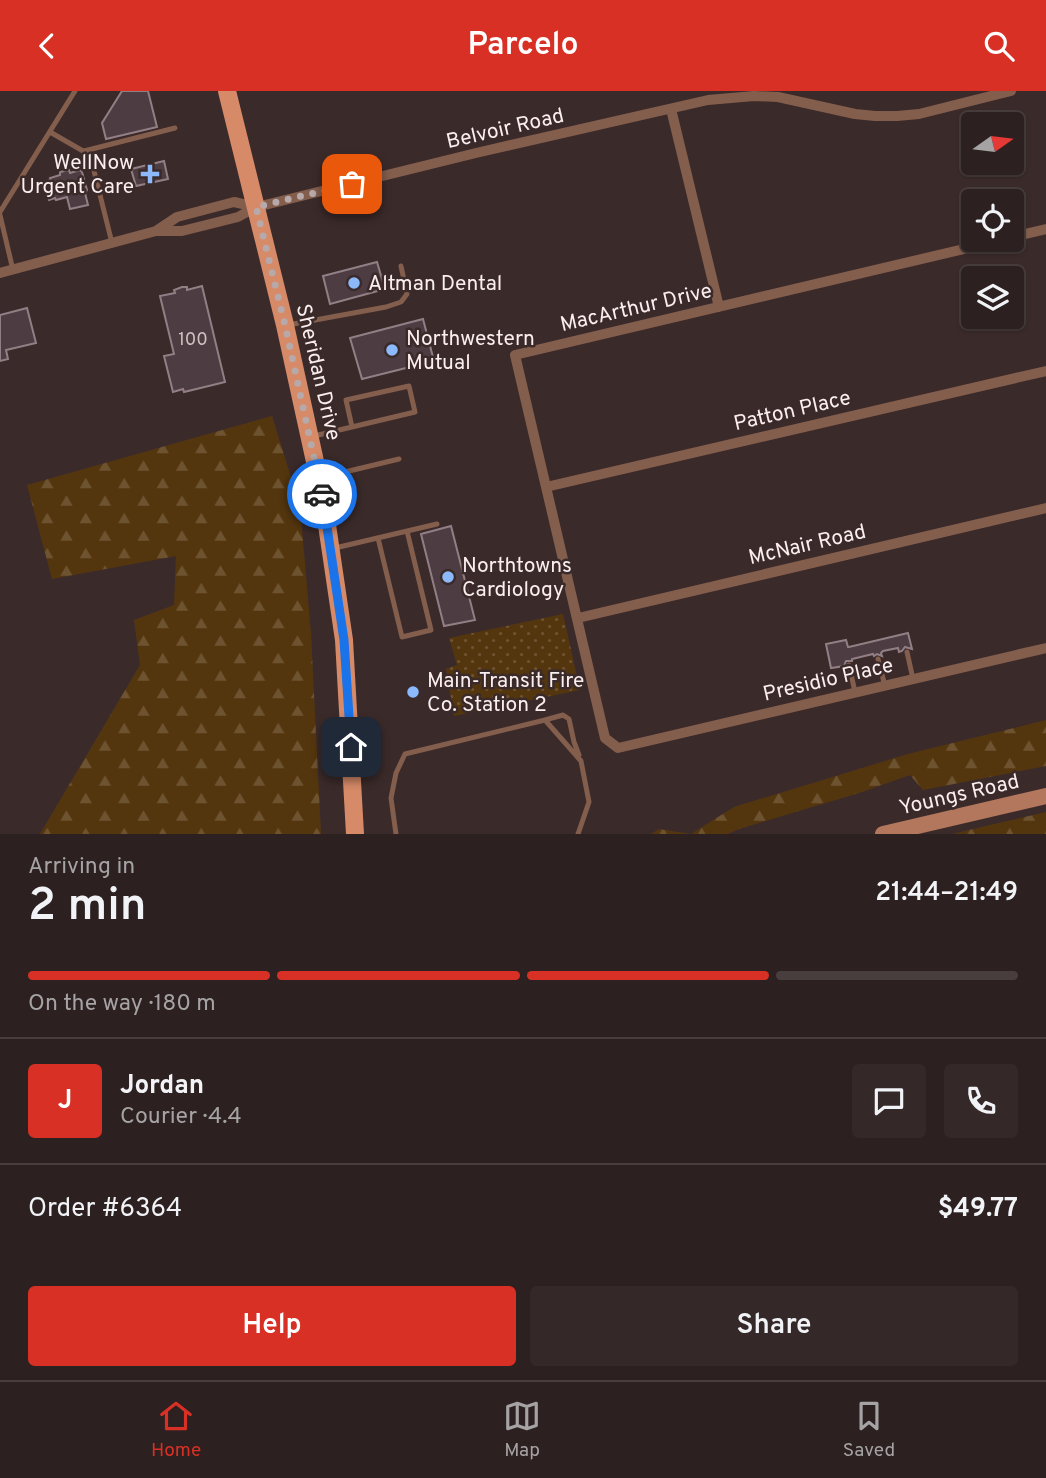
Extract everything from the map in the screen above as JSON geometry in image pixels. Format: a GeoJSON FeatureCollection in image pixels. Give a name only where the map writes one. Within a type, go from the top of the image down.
{"type":"FeatureCollection","features":[{"type":"Feature","properties":{"kind":"main road","name":"Sheridan Drive"},"geometry":{"type":"LineString","coordinates":[[227,91],[320,478],[344,640],[355,834]]}},
{"type":"Feature","properties":{"kind":"street"},"geometry":{"type":"LineString","coordinates":[[815,104],[818,91]]}},
{"type":"Feature","properties":{"kind":"street","name":"Belvoir Road"},"geometry":{"type":"LineString","coordinates":[[0,273],[156,231],[177,217],[234,202],[256,207],[708,100],[778,97],[855,114],[897,116],[919,114],[1012,91]]}},
{"type":"Feature","properties":{"kind":"street"},"geometry":{"type":"LineString","coordinates":[[671,109],[719,307]]}},
{"type":"Feature","properties":{"kind":"street"},"geometry":{"type":"LineString","coordinates":[[1024,234],[1046,229]]}},
{"type":"Feature","properties":{"kind":"street","name":"MacArthur Drive"},"geometry":{"type":"LineString","coordinates":[[618,748],[605,738],[515,355],[961,250]]}},
{"type":"Feature","properties":{"kind":"street","name":"Patton Place"},"geometry":{"type":"LineString","coordinates":[[546,487],[1046,371]]}},
{"type":"Feature","properties":{"kind":"street","name":"McNair Road"},"geometry":{"type":"LineString","coordinates":[[578,618],[1046,508]]}},
{"type":"Feature","properties":{"kind":"street","name":"Presidio Place"},"geometry":{"type":"LineString","coordinates":[[618,748],[1046,648]]}},
{"type":"Feature","properties":{"kind":"street","name":"Youngs Road"},"geometry":{"type":"LineString","coordinates":[[883,834],[1046,796]]}},
{"type":"Feature","properties":{"kind":"lane"},"geometry":{"type":"LineString","coordinates":[[13,269],[2,236],[0,213],[75,91]]}},
{"type":"Feature","properties":{"kind":"lane"},"geometry":{"type":"LineString","coordinates":[[84,151],[175,128]]}},
{"type":"Feature","properties":{"kind":"lane"},"geometry":{"type":"LineString","coordinates":[[50,132],[90,155],[112,244]]}},
{"type":"Feature","properties":{"kind":"lane"},"geometry":{"type":"LineString","coordinates":[[285,325],[401,302],[407,294],[401,266]]}},
{"type":"Feature","properties":{"kind":"lane"},"geometry":{"type":"LineString","coordinates":[[311,437],[415,412],[409,386],[346,400],[352,427]]}},
{"type":"Feature","properties":{"kind":"lane"},"geometry":{"type":"LineString","coordinates":[[320,478],[399,459]]}},
{"type":"Feature","properties":{"kind":"lane"},"geometry":{"type":"LineString","coordinates":[[331,549],[437,524]]}},
{"type":"Feature","properties":{"kind":"lane"},"geometry":{"type":"LineString","coordinates":[[377,538],[402,638],[431,631],[407,531]]}},
{"type":"Feature","properties":{"kind":"lane"},"geometry":{"type":"LineString","coordinates":[[907,652],[914,679]]}},
{"type":"Feature","properties":{"kind":"lane"},"geometry":{"type":"LineString","coordinates":[[878,659],[885,686]]}},
{"type":"Feature","properties":{"kind":"lane"},"geometry":{"type":"LineString","coordinates":[[849,665],[855,692]]}},
{"type":"Feature","properties":{"kind":"lane"},"geometry":{"type":"LineString","coordinates":[[396,834],[391,798],[396,773],[405,754],[563,715],[569,719],[589,802],[579,834]]}},
{"type":"Feature","properties":{"kind":"lane"},"geometry":{"type":"LineString","coordinates":[[545,720],[581,761]]}},
{"type":"Feature","properties":{"kind":"green space"},"geometry":{"type":"Polygon","coordinates":[[[272,416],[300,506],[311,634],[321,834],[40,834],[140,665],[134,620],[174,605],[176,556],[52,579],[27,485],[272,416]]]}},
{"type":"Feature","properties":{"kind":"green space"},"geometry":{"type":"Polygon","coordinates":[[[563,614],[580,690],[454,716],[446,669],[457,665],[449,638],[563,614]]]}},
{"type":"Feature","properties":{"kind":"green space"},"geometry":{"type":"Polygon","coordinates":[[[1046,720],[1046,766],[923,790],[910,775],[728,834],[691,834],[734,807],[908,754],[1046,720]]]}},
{"type":"Feature","properties":{"kind":"green space"},"geometry":{"type":"Polygon","coordinates":[[[1046,812],[1046,834],[952,834],[1046,812]]]}},
{"type":"Feature","properties":{"kind":"green space"},"geometry":{"type":"Polygon","coordinates":[[[659,829],[691,834],[651,834],[659,829]]]}},
{"type":"Feature","properties":{"kind":"building"},"geometry":{"type":"Polygon","coordinates":[[[122,91],[148,91],[157,127],[106,139],[102,123],[122,91]]]}},
{"type":"Feature","properties":{"kind":"building","name":"WellNow Urgent Care"},"geometry":{"type":"Polygon","coordinates":[[[164,161],[168,179],[136,186],[131,169],[164,161]]]}},
{"type":"Feature","properties":{"kind":"building"},"geometry":{"type":"Polygon","coordinates":[[[69,170],[70,173],[80,170],[82,172],[88,205],[70,209],[67,197],[49,200],[44,182],[69,170]]]}},
{"type":"Feature","properties":{"kind":"building","name":"Altman Dental"},"geometry":{"type":"Polygon","coordinates":[[[377,262],[385,289],[330,304],[323,276],[377,262]]]}},
{"type":"Feature","properties":{"kind":"building"},"geometry":{"type":"Polygon","coordinates":[[[202,286],[225,382],[173,392],[164,356],[174,354],[160,296],[175,293],[174,290],[182,287],[187,287],[187,290],[202,286]]]}},
{"type":"Feature","properties":{"kind":"building"},"geometry":{"type":"Polygon","coordinates":[[[27,308],[36,343],[6,350],[8,359],[0,361],[0,315],[27,308]]]}},
{"type":"Feature","properties":{"kind":"building","name":"Northwestern Mutual"},"geometry":{"type":"Polygon","coordinates":[[[423,319],[434,361],[362,379],[350,338],[423,319]]]}},
{"type":"Feature","properties":{"kind":"building","name":"Northtowns Cardiology"},"geometry":{"type":"Polygon","coordinates":[[[451,526],[475,620],[444,626],[421,534],[451,526]]]}},
{"type":"Feature","properties":{"kind":"building"},"geometry":{"type":"Polygon","coordinates":[[[908,633],[912,649],[905,647],[899,652],[898,648],[883,651],[882,656],[873,654],[846,661],[844,666],[831,668],[826,644],[846,640],[849,647],[908,633]]]}},
{"type":"Feature","properties":{"kind":"way so far"},"geometry":{"type":"LineString","coordinates":[[322,494],[256,207],[352,184]]}},
{"type":"Feature","properties":{"kind":"place","name":"WellNow Urgent Care"},"geometry":{"type":"Point","coordinates":[150,174]}},
{"type":"Feature","properties":{"kind":"place","name":"Altman Dental"},"geometry":{"type":"Point","coordinates":[354,283]}},
{"type":"Feature","properties":{"kind":"place","name":"Northwestern Mutual"},"geometry":{"type":"Point","coordinates":[392,350]}},
{"type":"Feature","properties":{"kind":"place","name":"Northtowns Cardiology"},"geometry":{"type":"Point","coordinates":[448,577]}},
{"type":"Feature","properties":{"kind":"place","name":"Main-Transit Fire Co. Station 2"},"geometry":{"type":"Point","coordinates":[413,692]}},
{"type":"Feature","properties":{"kind":"route"},"geometry":{"type":"LineString","coordinates":[[322,494],[344,640],[351,747]]}}]}
